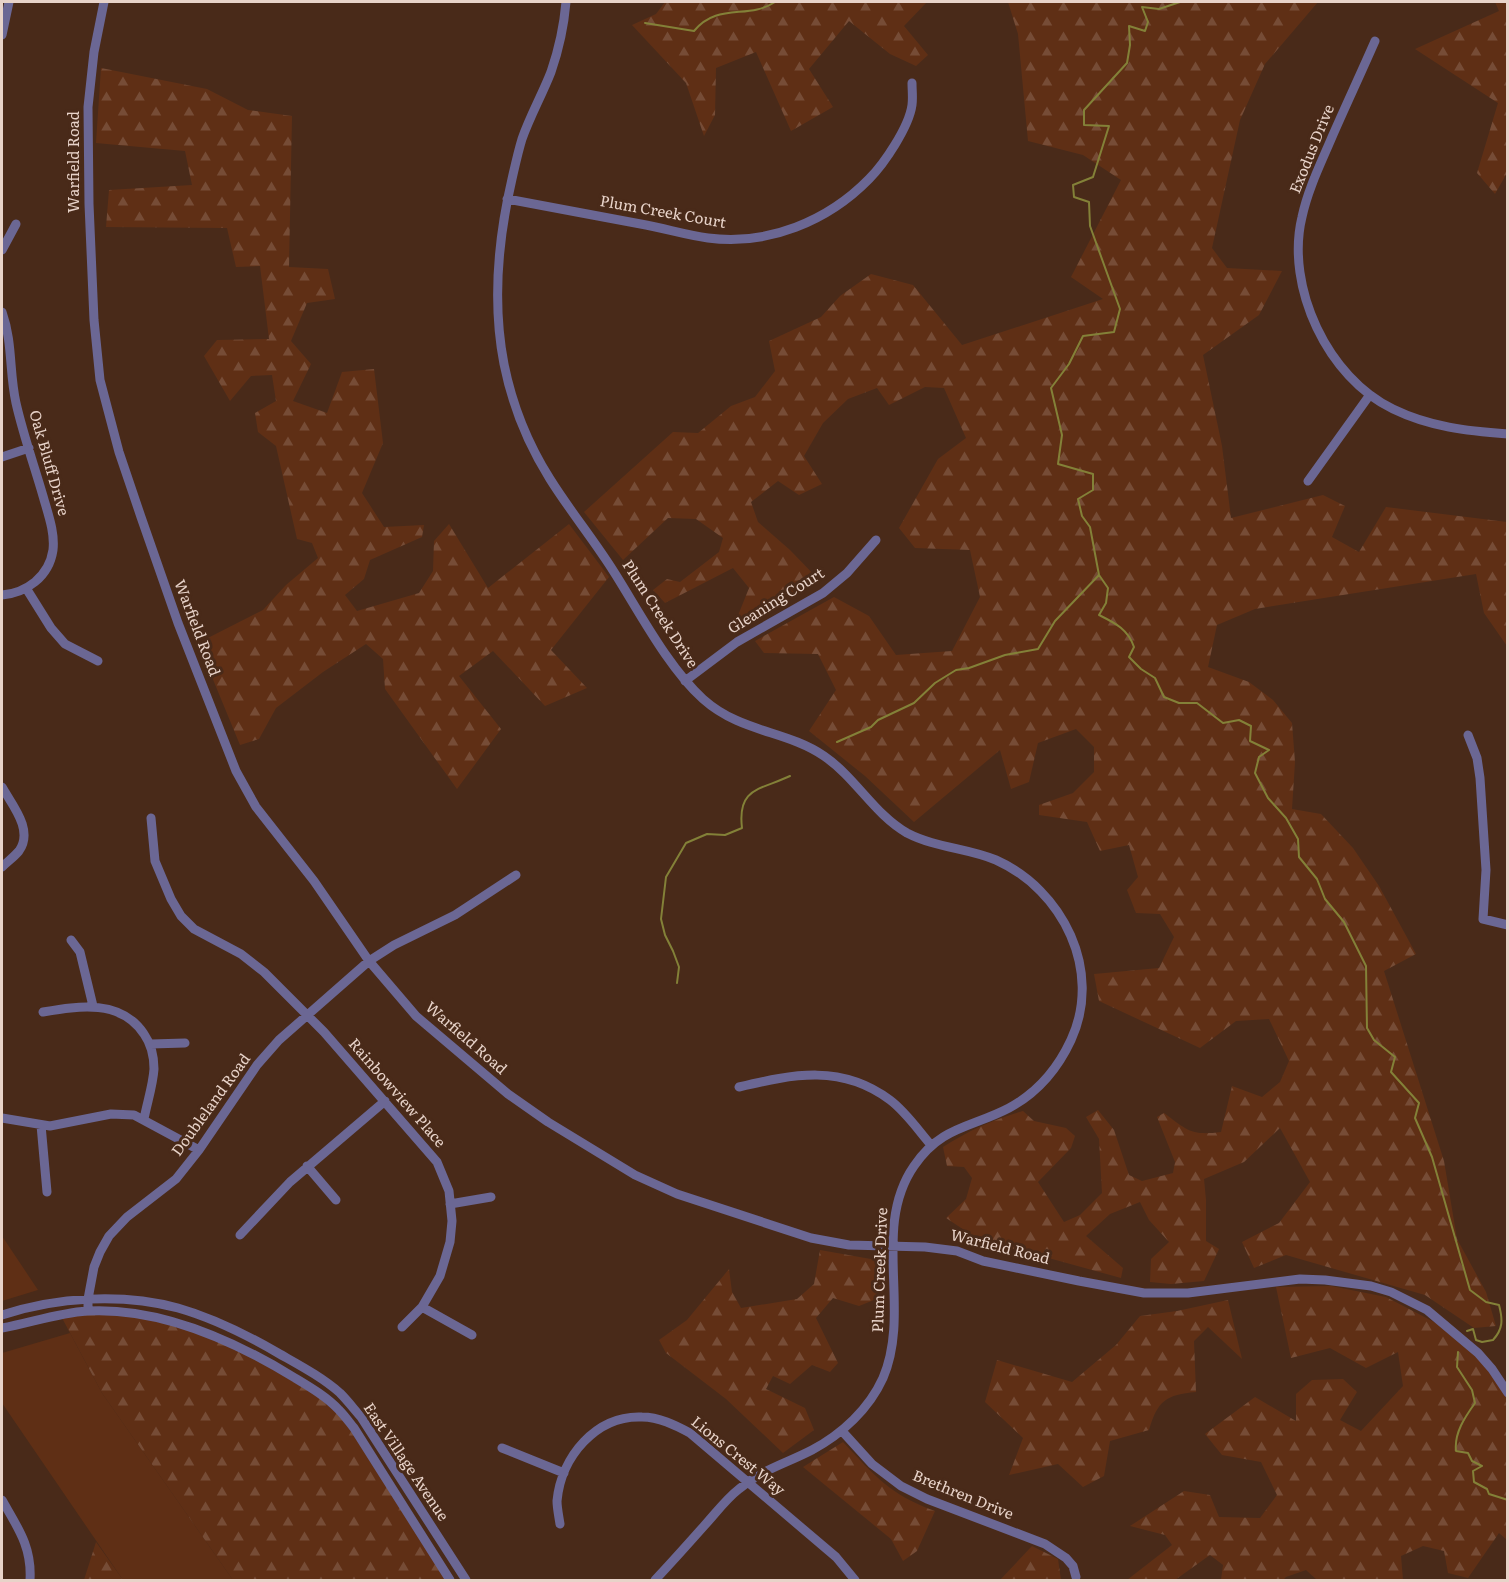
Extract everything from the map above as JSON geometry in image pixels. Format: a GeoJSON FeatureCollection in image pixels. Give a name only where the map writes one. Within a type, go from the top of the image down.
{"type":"FeatureCollection","features":[{"type":"Feature","properties":{"kind":"street"},"geometry":{"type":"LineString","coordinates":[[2,35],[9,2]]}},
{"type":"Feature","properties":{"kind":"street","name":"Warfield Road"},"geometry":{"type":"LineString","coordinates":[[104,2],[94,52],[88,107],[89,204],[94,320],[100,380],[119,452],[178,623],[241,780],[256,807],[307,871],[369,961],[416,1016],[508,1094],[548,1122],[635,1175],[677,1194],[811,1238],[849,1245],[925,1246],[957,1251],[983,1260],[1079,1281],[1159,1294],[1188,1293],[1300,1280],[1325,1280],[1371,1286],[1390,1292],[1427,1310],[1470,1345],[1491,1368],[1508,1393]]}},
{"type":"Feature","properties":{"kind":"street","name":"Plum Creek Drive"},"geometry":{"type":"LineString","coordinates":[[566,2],[560,41],[550,73],[522,140],[507,199],[498,255],[497,308],[504,364],[519,416],[533,449],[551,481],[603,555],[675,668],[705,701],[730,718],[753,729],[801,743],[822,754],[846,773],[879,812],[905,832],[939,846],[991,857],[1033,881],[1058,908],[1072,936],[1081,970],[1083,989],[1072,1038],[1056,1068],[1037,1088],[1010,1107],[957,1128],[931,1145],[912,1168],[900,1191],[894,1216],[895,1326],[889,1360],[882,1380],[871,1399],[842,1431],[814,1449],[762,1472],[733,1493],[656,1581]]}},
{"type":"Feature","properties":{"kind":"street","name":"Exodus Drive"},"geometry":{"type":"LineString","coordinates":[[1375,41],[1309,189],[1301,219],[1299,269],[1315,327],[1335,357],[1370,396],[1409,417],[1444,428],[1508,434]]}},
{"type":"Feature","properties":{"kind":"street","name":"Plum Creek Court"},"geometry":{"type":"LineString","coordinates":[[507,199],[710,238],[747,239],[783,232],[810,222],[834,209],[874,174],[890,152],[909,115],[912,105],[912,83]]}},
{"type":"Feature","properties":{"kind":"street"},"geometry":{"type":"LineString","coordinates":[[2,250],[16,224]]}},
{"type":"Feature","properties":{"kind":"street","name":"Oak Bluff Drive"},"geometry":{"type":"LineString","coordinates":[[2,312],[8,331],[6,349],[16,404],[52,527],[53,550],[49,564],[36,582],[16,594],[2,595]]}},
{"type":"Feature","properties":{"kind":"street"},"geometry":{"type":"LineString","coordinates":[[1308,482],[1370,396]]}},
{"type":"Feature","properties":{"kind":"street"},"geometry":{"type":"LineString","coordinates":[[2,457],[29,448]]}},
{"type":"Feature","properties":{"kind":"street","name":"Gleaning Court"},"geometry":{"type":"LineString","coordinates":[[686,681],[737,642],[824,593],[847,573],[876,540]]}},
{"type":"Feature","properties":{"kind":"street"},"geometry":{"type":"LineString","coordinates":[[26,588],[51,628],[65,644],[98,661]]}},
{"type":"Feature","properties":{"kind":"street"},"geometry":{"type":"LineString","coordinates":[[1468,735],[1478,758],[1480,778],[1486,870],[1483,919],[1508,925]]}},
{"type":"Feature","properties":{"kind":"street"},"geometry":{"type":"LineString","coordinates":[[2,787],[23,823],[24,839],[20,850],[2,867]]}},
{"type":"Feature","properties":{"kind":"street","name":"Rainbowview Place"},"geometry":{"type":"LineString","coordinates":[[151,818],[155,861],[181,916],[194,929],[249,960],[264,972],[307,1015],[438,1162],[449,1191],[450,1204],[451,1232],[445,1265],[422,1307],[402,1327]]}},
{"type":"Feature","properties":{"kind":"street","name":"Doubleland Road"},"geometry":{"type":"LineString","coordinates":[[88,1311],[94,1267],[109,1236],[127,1217],[176,1179],[199,1150],[257,1065],[279,1040],[369,961],[394,945],[455,915],[516,875]]}},
{"type":"Feature","properties":{"kind":"street"},"geometry":{"type":"LineString","coordinates":[[71,940],[80,952],[93,1006]]}},
{"type":"Feature","properties":{"kind":"street"},"geometry":{"type":"LineString","coordinates":[[43,1012],[93,1006],[116,1010],[128,1016],[140,1027],[151,1044],[154,1069],[144,1119]]}},
{"type":"Feature","properties":{"kind":"street"},"geometry":{"type":"LineString","coordinates":[[151,1044],[185,1043]]}},
{"type":"Feature","properties":{"kind":"street"},"geometry":{"type":"LineString","coordinates":[[739,1087],[801,1074],[848,1079],[872,1088],[891,1101],[931,1145]]}},
{"type":"Feature","properties":{"kind":"street"},"geometry":{"type":"LineString","coordinates":[[240,1234],[307,1166],[385,1101]]}},
{"type":"Feature","properties":{"kind":"street"},"geometry":{"type":"LineString","coordinates":[[2,1118],[50,1126],[111,1114],[134,1115],[199,1150]]}},
{"type":"Feature","properties":{"kind":"street"},"geometry":{"type":"LineString","coordinates":[[41,1125],[47,1192]]}},
{"type":"Feature","properties":{"kind":"street"},"geometry":{"type":"LineString","coordinates":[[307,1166],[336,1200]]}},
{"type":"Feature","properties":{"kind":"street"},"geometry":{"type":"LineString","coordinates":[[450,1204],[490,1197]]}},
{"type":"Feature","properties":{"kind":"street","name":"East Village Avenue"},"geometry":{"type":"LineString","coordinates":[[2,1315],[45,1305],[88,1299],[150,1303],[178,1308],[234,1329],[268,1347],[340,1393],[361,1417],[466,1581]]}},
{"type":"Feature","properties":{"kind":"street"},"geometry":{"type":"LineString","coordinates":[[422,1307],[472,1335]]}},
{"type":"Feature","properties":{"kind":"street","name":"East Village Avenue"},"geometry":{"type":"LineString","coordinates":[[2,1328],[88,1311],[122,1313],[166,1320],[218,1337],[260,1357],[317,1392],[339,1409],[354,1428],[450,1581]]}},
{"type":"Feature","properties":{"kind":"street","name":"Lions Crest Way"},"geometry":{"type":"LineString","coordinates":[[560,1524],[557,1501],[564,1473],[578,1447],[601,1427],[630,1417],[644,1416],[669,1422],[690,1433],[836,1557],[855,1581]]}},
{"type":"Feature","properties":{"kind":"street","name":"Brethren Drive"},"geometry":{"type":"LineString","coordinates":[[842,1431],[872,1464],[901,1486],[927,1499],[1045,1544],[1066,1558],[1073,1566],[1076,1577]]}},
{"type":"Feature","properties":{"kind":"street"},"geometry":{"type":"LineString","coordinates":[[502,1448],[564,1473]]}},
{"type":"Feature","properties":{"kind":"street"},"geometry":{"type":"LineString","coordinates":[[2,1500],[25,1540],[31,1565],[30,1581]]}},
{"type":"Feature","properties":{"kind":"green space"},"geometry":{"type":"Polygon","coordinates":[[[665,2],[927,2],[904,26],[928,55],[916,66],[890,54],[849,21],[809,69],[833,107],[791,131],[756,52],[716,68],[715,115],[704,136],[686,83],[632,25],[656,14],[665,2]]]}},
{"type":"Feature","properties":{"kind":"green space"},"geometry":{"type":"Polygon","coordinates":[[[1008,2],[1318,2],[1265,64],[1240,120],[1212,248],[1227,268],[1282,271],[1259,315],[1203,355],[1222,446],[1231,518],[1323,495],[1345,506],[1332,537],[1359,552],[1386,507],[1507,522],[1507,646],[1484,613],[1476,574],[1255,609],[1217,625],[1208,667],[1249,682],[1273,700],[1292,723],[1295,762],[1292,809],[1321,814],[1353,848],[1379,886],[1416,954],[1384,971],[1444,1161],[1457,1239],[1486,1292],[1496,1326],[1474,1328],[1425,1295],[1286,1255],[1254,1268],[1242,1242],[1279,1223],[1310,1182],[1280,1128],[1244,1162],[1204,1179],[1206,1241],[1219,1249],[1204,1281],[1171,1284],[1150,1282],[1151,1259],[1169,1242],[1149,1220],[1140,1202],[1110,1214],[1086,1236],[1123,1268],[1121,1278],[1016,1249],[987,1245],[946,1218],[966,1199],[972,1178],[964,1167],[947,1166],[943,1147],[981,1126],[1023,1111],[1034,1121],[1066,1128],[1075,1136],[1071,1148],[1038,1182],[1064,1222],[1080,1215],[1102,1193],[1099,1139],[1086,1117],[1098,1110],[1114,1130],[1129,1175],[1142,1181],[1173,1173],[1175,1162],[1157,1117],[1164,1113],[1184,1128],[1196,1132],[1221,1132],[1232,1086],[1262,1097],[1280,1082],[1289,1061],[1269,1019],[1236,1021],[1200,1048],[1099,1001],[1094,974],[1159,968],[1174,937],[1160,914],[1136,913],[1127,890],[1138,877],[1129,845],[1100,851],[1087,822],[1039,815],[1039,805],[1073,793],[1094,772],[1094,747],[1076,729],[1038,743],[1029,782],[1011,789],[1000,750],[914,822],[865,776],[809,731],[836,690],[818,654],[764,653],[755,641],[834,597],[869,616],[896,655],[952,651],[980,597],[970,550],[915,548],[899,528],[938,459],[966,438],[944,388],[925,387],[889,405],[877,388],[848,399],[823,423],[804,456],[822,484],[799,495],[778,481],[751,502],[758,522],[819,580],[739,625],[735,623],[749,588],[733,568],[665,603],[653,590],[667,579],[680,582],[719,552],[723,538],[696,519],[668,518],[623,560],[584,512],[673,432],[698,433],[731,406],[755,397],[775,371],[769,341],[821,317],[840,296],[871,274],[913,285],[962,345],[1103,299],[1071,277],[1121,180],[1083,155],[1028,141],[1018,34],[1008,2]]]}},
{"type":"Feature","properties":{"kind":"green space"},"geometry":{"type":"Polygon","coordinates":[[[1495,2],[1508,2],[1507,173],[1495,194],[1477,173],[1498,103],[1415,49],[1499,11],[1495,2]]]}},
{"type":"Feature","properties":{"kind":"green space"},"geometry":{"type":"Polygon","coordinates":[[[101,68],[207,89],[248,110],[292,116],[289,267],[328,269],[335,299],[307,303],[291,341],[311,364],[293,401],[327,413],[342,372],[374,369],[383,443],[362,493],[384,527],[424,525],[422,537],[370,560],[364,579],[345,595],[357,611],[419,593],[433,571],[434,541],[449,524],[488,588],[569,524],[609,577],[551,650],[587,688],[545,706],[493,651],[459,676],[501,729],[457,789],[385,689],[383,659],[366,644],[323,672],[276,708],[259,739],[240,745],[198,643],[263,610],[286,585],[318,558],[312,543],[297,539],[276,446],[258,432],[255,413],[276,401],[272,375],[251,376],[230,401],[204,356],[217,340],[269,339],[260,266],[236,267],[227,228],[106,227],[109,190],[192,185],[185,151],[96,143],[101,68]]]}},
{"type":"Feature","properties":{"kind":"green space"},"geometry":{"type":"Polygon","coordinates":[[[2,1236],[38,1290],[2,1301],[2,1236]]]}},
{"type":"Feature","properties":{"kind":"green space"},"geometry":{"type":"Polygon","coordinates":[[[820,1250],[882,1261],[884,1296],[859,1306],[833,1298],[816,1318],[838,1363],[830,1372],[812,1365],[790,1384],[773,1376],[766,1389],[805,1408],[814,1430],[783,1453],[726,1399],[666,1353],[659,1340],[687,1320],[729,1269],[732,1292],[741,1308],[797,1299],[814,1284],[820,1250]]]}},
{"type":"Feature","properties":{"kind":"green space"},"geometry":{"type":"Polygon","coordinates":[[[1331,1286],[1386,1297],[1436,1323],[1489,1366],[1507,1393],[1507,1540],[1499,1533],[1468,1578],[1448,1573],[1444,1551],[1423,1546],[1401,1556],[1403,1580],[1317,1580],[1306,1570],[1283,1580],[1221,1580],[1223,1565],[1210,1555],[1175,1580],[1127,1580],[1172,1545],[1165,1535],[1130,1526],[1184,1491],[1210,1495],[1219,1517],[1260,1518],[1277,1495],[1261,1462],[1222,1455],[1205,1434],[1255,1397],[1296,1421],[1296,1394],[1312,1380],[1343,1379],[1357,1392],[1340,1420],[1361,1431],[1403,1386],[1398,1352],[1366,1368],[1330,1348],[1291,1358],[1276,1287],[1331,1286]]]}},
{"type":"Feature","properties":{"kind":"green space"},"geometry":{"type":"Polygon","coordinates":[[[1228,1300],[1242,1359],[1208,1327],[1194,1341],[1196,1392],[1170,1397],[1165,1401],[1156,1412],[1149,1430],[1110,1441],[1104,1476],[1083,1487],[1058,1464],[1009,1475],[1023,1438],[985,1402],[997,1360],[1072,1382],[1116,1345],[1140,1316],[1228,1300]]]}},
{"type":"Feature","properties":{"kind":"green space"},"geometry":{"type":"Polygon","coordinates":[[[122,1313],[218,1337],[339,1409],[450,1580],[233,1580],[102,1393],[61,1316],[122,1313]]]}},
{"type":"Feature","properties":{"kind":"green space"},"geometry":{"type":"Polygon","coordinates":[[[70,1333],[102,1393],[233,1580],[123,1580],[2,1403],[2,1353],[70,1333]]]}},
{"type":"Feature","properties":{"kind":"green space"},"geometry":{"type":"Polygon","coordinates":[[[843,1442],[884,1483],[906,1498],[935,1511],[917,1551],[903,1561],[891,1539],[803,1467],[843,1442]]]}},
{"type":"Feature","properties":{"kind":"green space"},"geometry":{"type":"Polygon","coordinates":[[[96,1542],[123,1580],[84,1580],[96,1542]]]}},
{"type":"Feature","properties":{"kind":"green space"},"geometry":{"type":"Polygon","coordinates":[[[1032,1546],[1058,1559],[1061,1580],[1000,1580],[1032,1546]]]}},
{"type":"Feature","properties":{"kind":"waterway"},"geometry":{"type":"LineString","coordinates":[[645,23],[694,31],[703,22],[713,17],[754,10],[775,2]]}},
{"type":"Feature","properties":{"kind":"waterway"},"geometry":{"type":"LineString","coordinates":[[1180,2],[1159,9],[1142,7],[1148,22],[1145,31],[1129,26],[1130,45],[1127,63],[1084,110],[1084,125],[1109,126],[1093,177],[1073,185],[1074,197],[1089,202],[1090,226],[1120,309],[1114,332],[1083,336],[1069,364],[1051,388],[1062,435],[1058,464],[1093,474],[1093,490],[1078,499],[1082,516],[1090,527],[1099,575],[1108,588],[1106,603],[1099,615],[1125,631],[1134,647],[1129,657],[1155,678],[1164,697],[1179,703],[1197,703],[1223,723],[1239,720],[1251,726],[1250,741],[1269,750],[1259,757],[1255,773],[1268,798],[1286,818],[1298,839],[1299,857],[1317,879],[1325,899],[1344,922],[1366,966],[1367,1028],[1374,1040],[1395,1057],[1391,1072],[1419,1103],[1415,1118],[1432,1157],[1470,1290],[1486,1302],[1499,1305],[1501,1324],[1493,1340],[1482,1342],[1476,1340],[1473,1329],[1467,1331]]}},
{"type":"Feature","properties":{"kind":"waterway"},"geometry":{"type":"LineString","coordinates":[[837,742],[871,727],[878,720],[914,703],[935,683],[956,670],[969,668],[1005,655],[1038,649],[1055,621],[1099,575]]}},
{"type":"Feature","properties":{"kind":"waterway"},"geometry":{"type":"LineString","coordinates":[[677,983],[679,967],[665,935],[661,919],[666,877],[686,843],[707,834],[725,835],[742,828],[741,815],[747,797],[761,788],[790,776]]}},
{"type":"Feature","properties":{"kind":"waterway"},"geometry":{"type":"LineString","coordinates":[[1458,1352],[1457,1367],[1472,1390],[1475,1403],[1458,1432],[1456,1451],[1468,1453],[1472,1461],[1482,1466],[1473,1471],[1474,1482],[1487,1489],[1489,1494],[1508,1500]]}}]}
